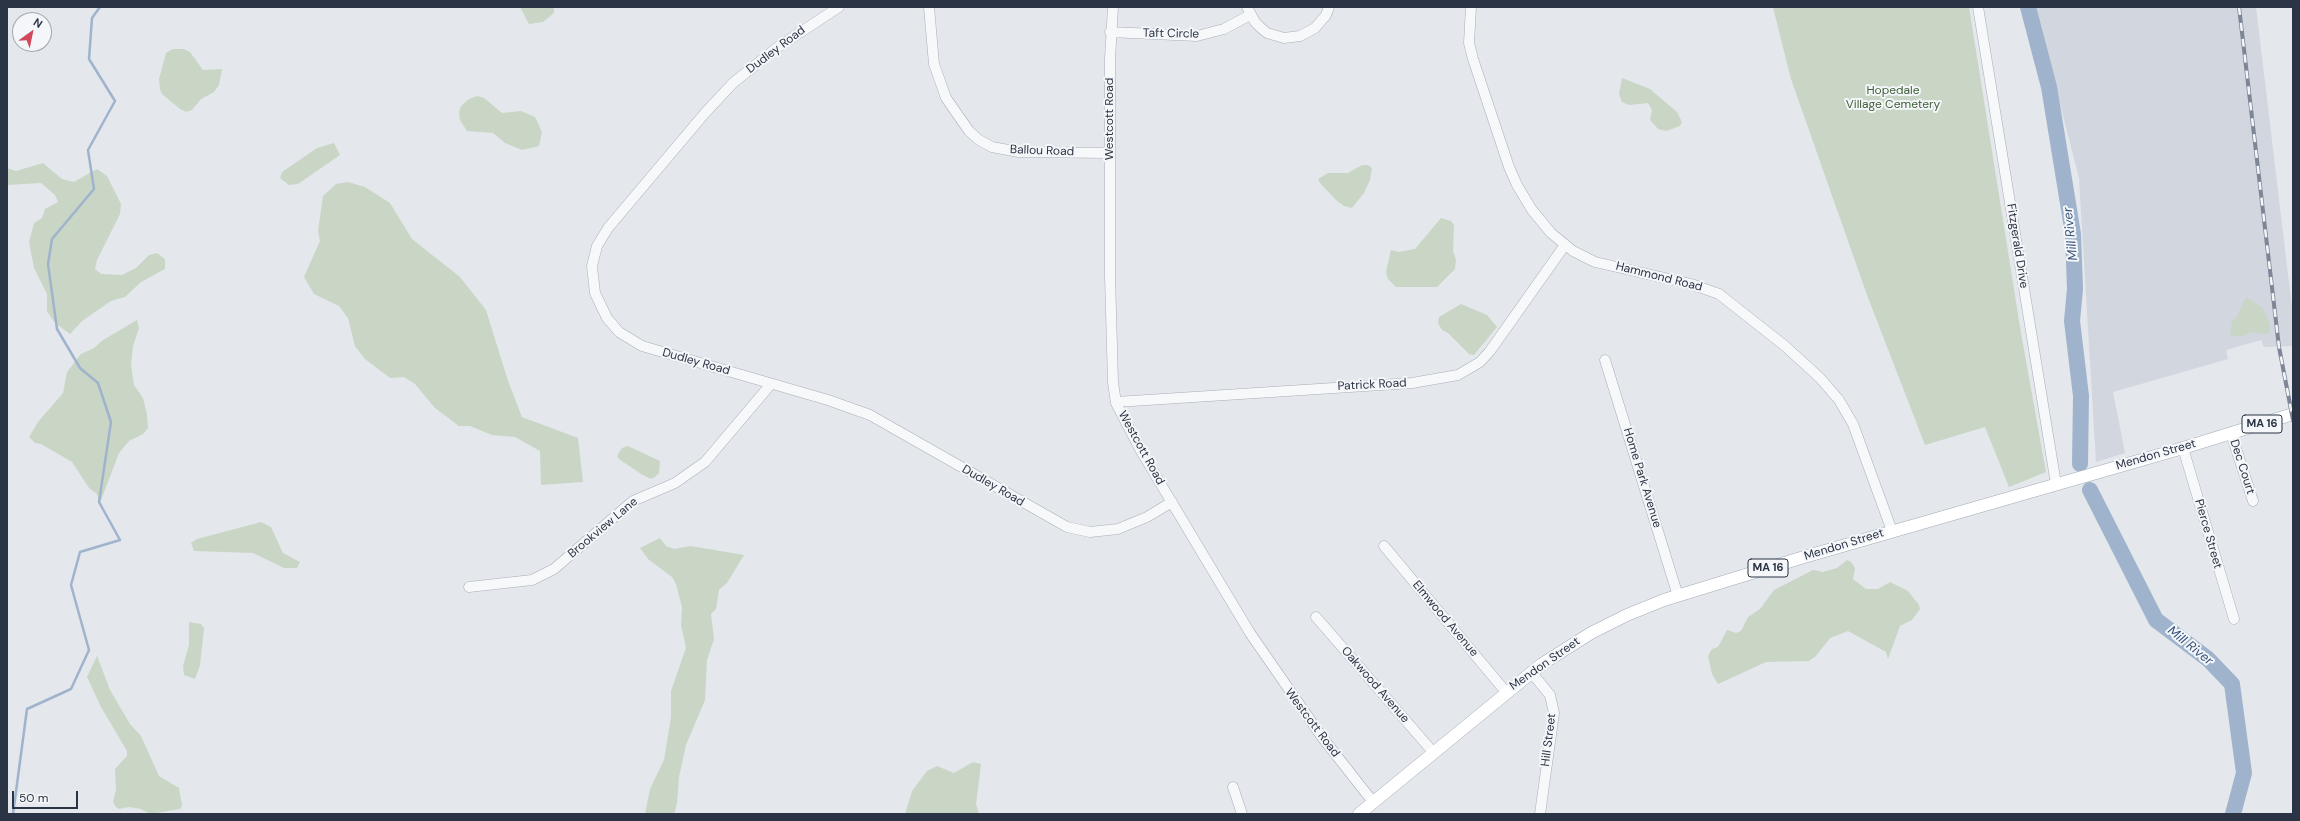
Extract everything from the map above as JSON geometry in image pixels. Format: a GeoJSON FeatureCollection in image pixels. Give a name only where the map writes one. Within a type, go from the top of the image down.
{"type":"FeatureCollection","features":[{"type":"Feature","properties":{"kind":"main road","name":"Mendon Street"},"geometry":{"type":"LineString","coordinates":[[1359,814],[1531,672],[1591,633],[1626,615],[1678,596],[1892,530],[2183,448],[2293,414]]}},
{"type":"Feature","properties":{"kind":"street","name":"Dudley Road"},"geometry":{"type":"LineString","coordinates":[[839,7],[778,47],[733,83],[718,98],[602,236],[594,255],[592,276],[596,298],[607,318],[619,332],[642,346],[870,415],[1067,527],[1090,532],[1118,529],[1147,517],[1172,502]]}},
{"type":"Feature","properties":{"kind":"street","name":"Ballou Road"},"geometry":{"type":"LineString","coordinates":[[929,7],[934,64],[946,98],[968,131],[978,140],[992,147],[1019,152],[1110,153]]}},
{"type":"Feature","properties":{"kind":"street","name":"Westcott Road"},"geometry":{"type":"LineString","coordinates":[[1112,7],[1110,32],[1112,351],[1116,402],[1123,420],[1277,675],[1373,802]]}},
{"type":"Feature","properties":{"kind":"street","name":"Taft Circle"},"geometry":{"type":"LineString","coordinates":[[1110,32],[1197,36],[1220,31],[1249,11],[1260,28],[1268,33],[1284,38],[1292,38],[1300,36],[1315,28],[1324,19],[1329,7]]}},
{"type":"Feature","properties":{"kind":"street","name":"Hammond Road"},"geometry":{"type":"LineString","coordinates":[[1471,7],[1469,28],[1472,54],[1510,167],[1517,184],[1532,210],[1551,233],[1565,245],[1595,262],[1691,284],[1719,294],[1785,346],[1820,378],[1839,400],[1853,424],[1892,530]]}},
{"type":"Feature","properties":{"kind":"street","name":"Fitzgerald Drive"},"geometry":{"type":"LineString","coordinates":[[1978,7],[2056,484]]}},
{"type":"Feature","properties":{"kind":"street","name":"Patrick Road"},"geometry":{"type":"LineString","coordinates":[[1116,402],[1412,383],[1458,375],[1480,362],[1490,351],[1565,245]]}},
{"type":"Feature","properties":{"kind":"street","name":"Home Park Avenue"},"geometry":{"type":"LineString","coordinates":[[1605,360],[1678,596]]}},
{"type":"Feature","properties":{"kind":"street","name":"Brookview Lane"},"geometry":{"type":"LineString","coordinates":[[469,587],[532,580],[554,569],[633,501],[675,482],[705,462],[771,384]]}},
{"type":"Feature","properties":{"kind":"street","name":"Dec Court"},"geometry":{"type":"LineString","coordinates":[[2231,433],[2253,501]]}},
{"type":"Feature","properties":{"kind":"street","name":"Pierce Street"},"geometry":{"type":"LineString","coordinates":[[2183,448],[2234,619]]}},
{"type":"Feature","properties":{"kind":"street","name":"Elmwood Avenue"},"geometry":{"type":"LineString","coordinates":[[1384,546],[1506,692]]}},
{"type":"Feature","properties":{"kind":"street","name":"Oakwood Avenue"},"geometry":{"type":"LineString","coordinates":[[1316,617],[1433,752]]}},
{"type":"Feature","properties":{"kind":"street","name":"Hill Street"},"geometry":{"type":"LineString","coordinates":[[1531,672],[1550,695],[1554,713],[1540,814]]}},
{"type":"Feature","properties":{"kind":"street"},"geometry":{"type":"LineString","coordinates":[[1233,787],[1242,814]]}},
{"type":"Feature","properties":{"kind":"shaded area"},"geometry":{"type":"Polygon","coordinates":[[[2035,7],[2256,7],[2293,316],[2293,346],[2264,347],[2261,340],[2226,350],[2228,359],[2113,392],[2125,453],[2096,462],[2079,178],[2035,7]]]}},
{"type":"Feature","properties":{"kind":"green space"},"geometry":{"type":"Polygon","coordinates":[[[520,7],[554,7],[554,13],[543,22],[529,24],[520,7]]]}},
{"type":"Feature","properties":{"kind":"green space","name":"Hopedale Village Cemetery"},"geometry":{"type":"Polygon","coordinates":[[[1773,7],[1969,7],[2021,333],[2046,472],[2009,487],[1985,427],[1925,445],[1867,295],[1791,79],[1773,7]]]}},
{"type":"Feature","properties":{"kind":"green space"},"geometry":{"type":"Polygon","coordinates":[[[173,49],[184,49],[190,52],[203,70],[222,69],[219,85],[214,92],[201,99],[192,110],[186,112],[162,94],[160,89],[159,79],[166,53],[173,49]]]}},
{"type":"Feature","properties":{"kind":"green space"},"geometry":{"type":"Polygon","coordinates":[[[1622,78],[1650,89],[1677,112],[1682,122],[1680,126],[1666,131],[1658,129],[1650,120],[1652,110],[1648,103],[1629,105],[1622,102],[1619,94],[1622,78]]]}},
{"type":"Feature","properties":{"kind":"green space"},"geometry":{"type":"Polygon","coordinates":[[[477,96],[484,98],[502,113],[521,111],[535,117],[542,132],[539,146],[522,150],[505,143],[493,133],[467,131],[460,120],[459,112],[461,106],[469,99],[477,96]]]}},
{"type":"Feature","properties":{"kind":"green space"},"geometry":{"type":"Polygon","coordinates":[[[334,143],[340,155],[298,184],[289,185],[280,178],[282,172],[317,148],[334,143]]]}},
{"type":"Feature","properties":{"kind":"green space"},"geometry":{"type":"Polygon","coordinates":[[[43,163],[62,179],[74,182],[97,169],[107,176],[121,204],[120,214],[97,260],[95,269],[101,274],[122,275],[136,268],[149,255],[157,253],[165,259],[165,269],[141,282],[125,297],[111,301],[82,321],[70,334],[55,323],[47,311],[47,294],[34,268],[29,242],[34,223],[42,218],[45,209],[58,202],[55,195],[41,183],[7,185],[7,168],[16,171],[43,163]]]}},
{"type":"Feature","properties":{"kind":"green space"},"geometry":{"type":"Polygon","coordinates":[[[1362,165],[1368,165],[1372,168],[1370,180],[1364,193],[1352,208],[1344,206],[1337,201],[1318,179],[1328,173],[1348,173],[1362,165]]]}},
{"type":"Feature","properties":{"kind":"green space"},"geometry":{"type":"Polygon","coordinates":[[[348,182],[365,187],[390,203],[412,239],[460,277],[486,310],[508,381],[522,417],[578,438],[583,482],[541,485],[540,451],[515,437],[492,435],[470,426],[459,426],[435,408],[415,384],[404,377],[390,378],[365,359],[355,346],[348,318],[339,306],[314,294],[304,277],[320,241],[318,231],[323,196],[336,184],[348,182]]]}},
{"type":"Feature","properties":{"kind":"green space"},"geometry":{"type":"Polygon","coordinates":[[[1441,218],[1451,221],[1454,225],[1453,251],[1456,260],[1455,269],[1437,287],[1396,287],[1388,279],[1386,272],[1391,250],[1399,252],[1415,249],[1441,218]]]}},
{"type":"Feature","properties":{"kind":"green space"},"geometry":{"type":"Polygon","coordinates":[[[2246,297],[2263,308],[2270,325],[2270,332],[2267,334],[2252,332],[2241,337],[2230,335],[2232,321],[2237,317],[2246,297]]]}},
{"type":"Feature","properties":{"kind":"green space"},"geometry":{"type":"Polygon","coordinates":[[[1461,304],[1487,315],[1497,327],[1474,355],[1469,354],[1448,333],[1442,330],[1438,323],[1439,317],[1461,304]]]}},
{"type":"Feature","properties":{"kind":"green space"},"geometry":{"type":"Polygon","coordinates":[[[137,320],[139,328],[133,346],[131,365],[134,385],[143,398],[148,428],[143,434],[129,441],[119,453],[100,503],[97,494],[89,488],[72,462],[41,444],[35,443],[29,437],[38,422],[63,393],[67,372],[81,354],[94,348],[103,340],[137,320]]]}},
{"type":"Feature","properties":{"kind":"green space"},"geometry":{"type":"Polygon","coordinates":[[[628,446],[660,461],[659,473],[655,477],[651,479],[641,474],[619,459],[617,456],[622,448],[628,446]]]}},
{"type":"Feature","properties":{"kind":"green space"},"geometry":{"type":"Polygon","coordinates":[[[261,522],[271,527],[283,553],[300,562],[297,568],[284,568],[253,553],[194,551],[191,543],[197,539],[261,522]]]}},
{"type":"Feature","properties":{"kind":"green space"},"geometry":{"type":"Polygon","coordinates":[[[660,538],[666,546],[674,549],[691,546],[744,555],[727,583],[719,590],[716,609],[711,614],[714,639],[707,660],[705,700],[686,745],[679,777],[677,803],[674,814],[645,814],[650,789],[664,760],[671,717],[671,691],[686,648],[681,625],[682,607],[676,584],[672,577],[648,559],[640,548],[660,538]]]}},
{"type":"Feature","properties":{"kind":"green space"},"geometry":{"type":"Polygon","coordinates":[[[1847,560],[1851,562],[1855,568],[1853,579],[1866,589],[1878,589],[1890,582],[1908,591],[1919,605],[1920,609],[1912,620],[1900,626],[1888,659],[1886,652],[1848,631],[1830,638],[1815,657],[1809,661],[1766,662],[1718,684],[1712,674],[1708,656],[1712,649],[1718,647],[1727,630],[1736,633],[1741,631],[1748,617],[1760,609],[1774,590],[1813,570],[1823,572],[1837,568],[1847,560]]]}},
{"type":"Feature","properties":{"kind":"green space"},"geometry":{"type":"Polygon","coordinates":[[[189,622],[201,624],[204,628],[200,665],[195,679],[184,675],[183,666],[189,645],[189,622]]]}},
{"type":"Feature","properties":{"kind":"green space"},"geometry":{"type":"Polygon","coordinates":[[[97,656],[110,690],[130,724],[141,736],[159,776],[179,788],[182,806],[180,809],[150,814],[141,809],[129,807],[119,809],[115,806],[113,802],[116,789],[115,769],[127,756],[127,751],[101,707],[87,677],[97,656]]]}},
{"type":"Feature","properties":{"kind":"green space"},"geometry":{"type":"Polygon","coordinates":[[[973,762],[981,764],[976,804],[979,814],[905,814],[912,791],[927,771],[937,766],[954,773],[973,762]]]}},
{"type":"Feature","properties":{"kind":"waterway"},"geometry":{"type":"LineString","coordinates":[[13,814],[27,709],[71,689],[89,650],[71,585],[80,552],[120,540],[99,502],[111,422],[98,383],[80,368],[57,329],[48,264],[52,239],[94,189],[88,150],[115,101],[89,59],[92,18],[100,7]]}},
{"type":"Feature","properties":{"kind":"waterway","name":"Mill River"},"geometry":{"type":"LineString","coordinates":[[2028,7],[2049,87],[2073,234],[2075,289],[2072,321],[2081,396],[2080,464]]}},
{"type":"Feature","properties":{"kind":"waterway","name":"Mill River"},"geometry":{"type":"LineString","coordinates":[[2090,490],[2156,620],[2208,659],[2232,684],[2244,773],[2233,814]]}},
{"type":"Feature","properties":{"kind":"railway"},"geometry":{"type":"LineString","coordinates":[[2239,7],[2279,347],[2293,420]]}}]}
